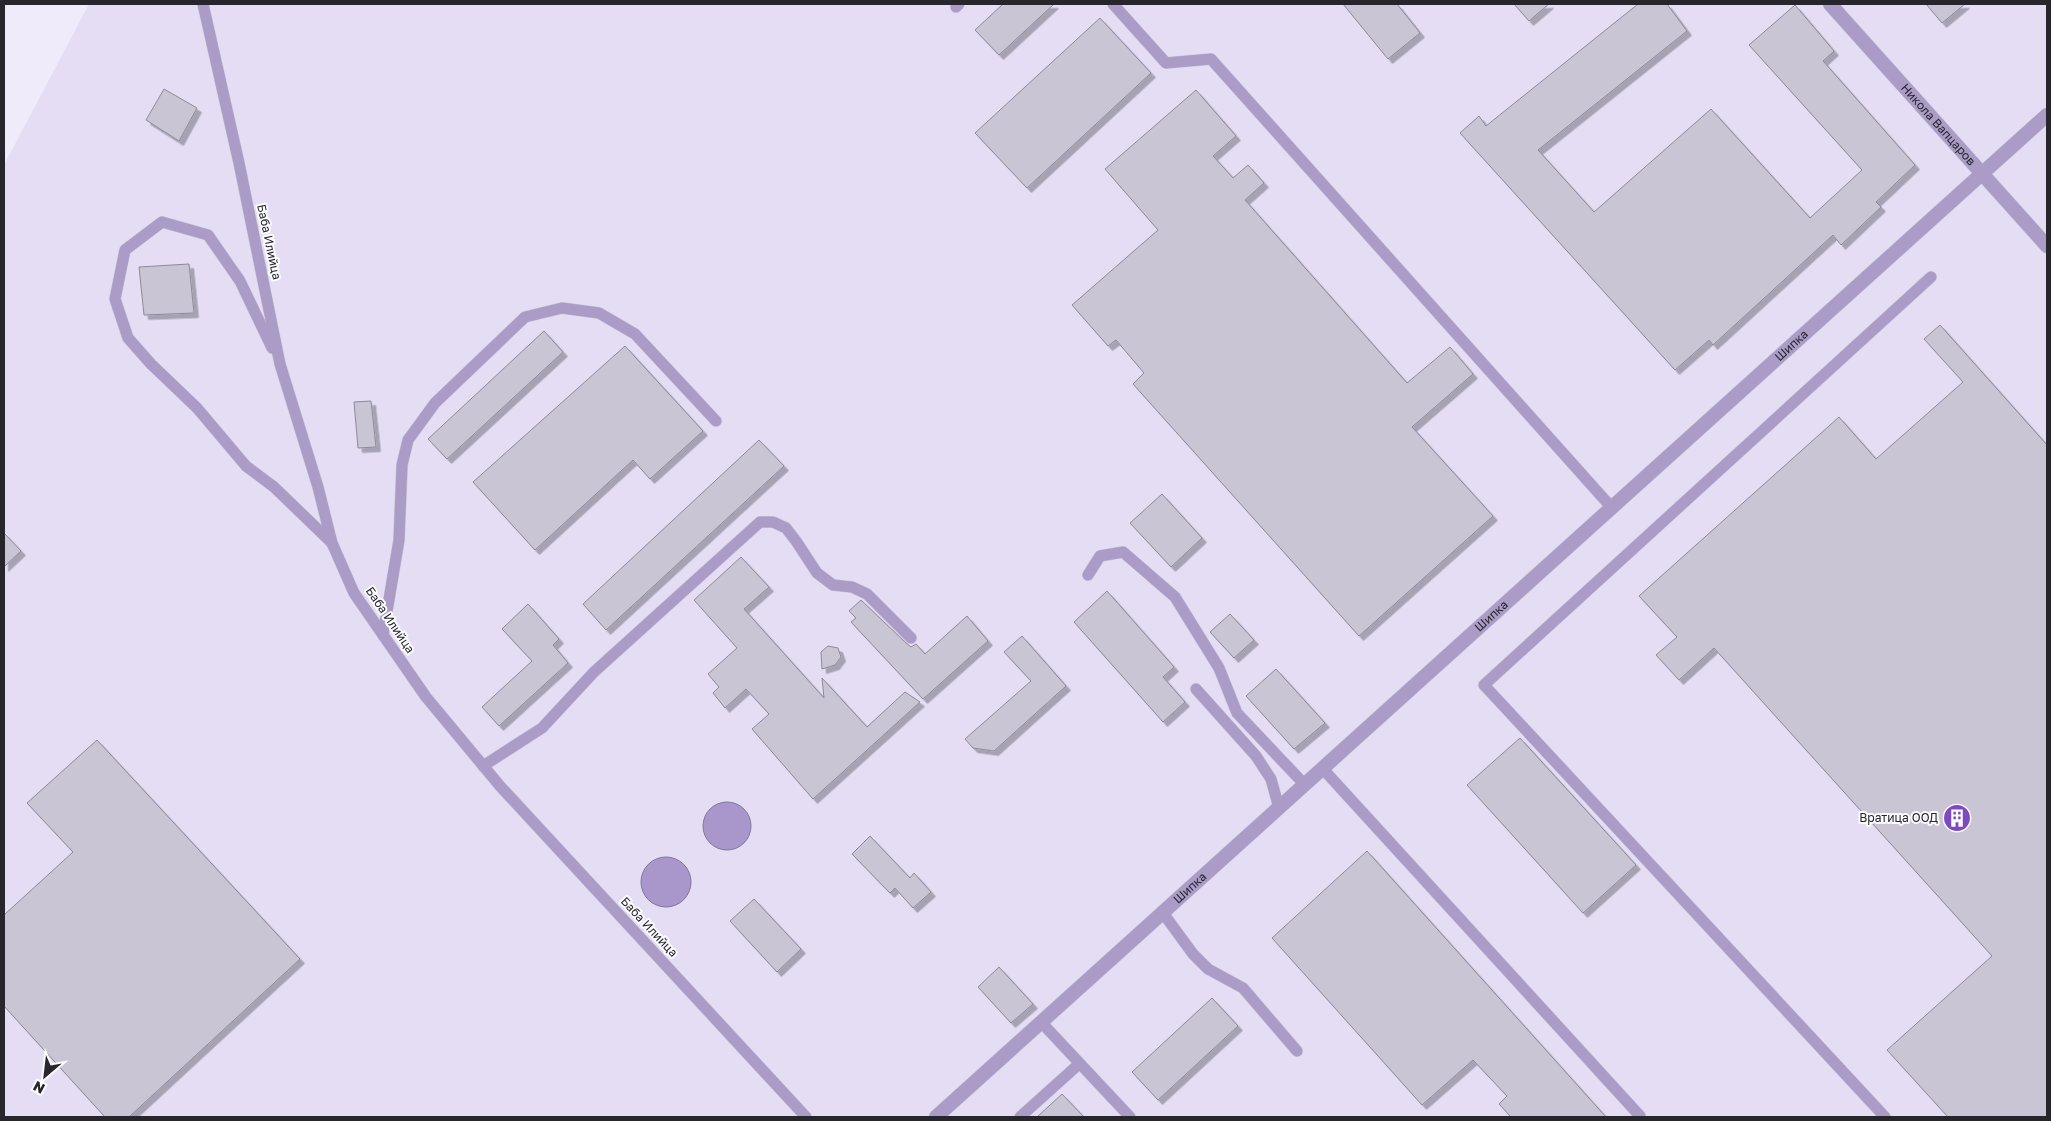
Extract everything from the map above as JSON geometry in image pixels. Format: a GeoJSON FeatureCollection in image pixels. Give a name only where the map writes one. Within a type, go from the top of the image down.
{"type":"FeatureCollection","features":[{"type":"Feature","properties":{"kind":"street","name":"Никола Вапцаров"},"geometry":{"type":"LineString","coordinates":[[1830,4],[2047,246]]}},
{"type":"Feature","properties":{"kind":"street","name":"Шипка"},"geometry":{"type":"LineString","coordinates":[[936,1117],[1323,770],[2047,115]]}},
{"type":"Feature","properties":{"kind":"lane","name":"Баба Илийца"},"geometry":{"type":"LineString","coordinates":[[203,4],[239,163],[280,364],[318,486],[332,542],[354,593],[426,697],[483,766],[806,1117]]}},
{"type":"Feature","properties":{"kind":"lane"},"geometry":{"type":"LineString","coordinates":[[1113,4],[1166,63],[1211,58],[1612,508]]}},
{"type":"Feature","properties":{"kind":"lane"},"geometry":{"type":"LineString","coordinates":[[280,364],[240,282],[208,235],[162,222],[125,250],[114,299],[128,338],[197,408],[246,466],[274,487],[332,542]]}},
{"type":"Feature","properties":{"kind":"lane"},"geometry":{"type":"LineString","coordinates":[[1885,1117],[1484,685],[1931,277]]}},
{"type":"Feature","properties":{"kind":"lane"},"geometry":{"type":"LineString","coordinates":[[383,635],[399,540],[402,465],[408,440],[435,403],[525,317],[562,308],[599,313],[635,334],[716,421]]}},
{"type":"Feature","properties":{"kind":"lane"},"geometry":{"type":"LineString","coordinates":[[483,766],[542,728],[594,672],[760,522],[773,522],[786,528],[817,573],[833,585],[852,587],[867,594],[911,638]]}},
{"type":"Feature","properties":{"kind":"lane"},"geometry":{"type":"LineString","coordinates":[[1088,575],[1100,556],[1122,552],[1175,597],[1219,668],[1237,713],[1305,785]]}},
{"type":"Feature","properties":{"kind":"lane"},"geometry":{"type":"LineString","coordinates":[[1196,690],[1256,756],[1271,779],[1279,808]]}},
{"type":"Feature","properties":{"kind":"lane"},"geometry":{"type":"LineString","coordinates":[[1323,770],[1640,1116]]}},
{"type":"Feature","properties":{"kind":"lane"},"geometry":{"type":"LineString","coordinates":[[1163,913],[1203,964],[1208,969],[1243,988],[1297,1051]]}},
{"type":"Feature","properties":{"kind":"lane"},"geometry":{"type":"LineString","coordinates":[[1041,1022],[1130,1117]]}},
{"type":"Feature","properties":{"kind":"lane"},"geometry":{"type":"LineString","coordinates":[[1020,1117],[1079,1064]]}},
{"type":"Feature","properties":{"kind":"shaded area"},"geometry":{"type":"Polygon","coordinates":[[[89,4],[2047,4],[2047,1117],[4,1117],[4,165],[89,4]]]}},
{"type":"Feature","properties":{"kind":"shaded area"},"geometry":{"type":"Polygon","coordinates":[[[722,802],[732,802],[744,809],[751,821],[751,831],[744,843],[732,850],[722,850],[714,846],[707,839],[703,831],[703,821],[707,813],[714,806],[722,802]]]}},
{"type":"Feature","properties":{"kind":"shaded area"},"geometry":{"type":"Polygon","coordinates":[[[666,857],[680,861],[687,868],[691,882],[687,896],[680,903],[666,907],[652,903],[645,896],[641,882],[645,868],[652,861],[666,857]]]}},
{"type":"Feature","properties":{"kind":"building"},"geometry":{"type":"Polygon","coordinates":[[[1003,4],[1054,4],[999,55],[975,30],[1003,4]]]}},
{"type":"Feature","properties":{"kind":"building"},"geometry":{"type":"Polygon","coordinates":[[[1343,4],[1397,4],[1420,33],[1388,59],[1343,4]]]}},
{"type":"Feature","properties":{"kind":"building"},"geometry":{"type":"Polygon","coordinates":[[[1514,4],[1549,4],[1529,21],[1514,4]]]}},
{"type":"Feature","properties":{"kind":"building"},"geometry":{"type":"Polygon","coordinates":[[[1638,4],[1667,4],[1687,31],[1538,150],[1594,212],[1711,109],[1810,218],[1862,170],[1749,45],[1795,5],[1834,51],[1823,61],[1915,165],[1876,202],[1881,207],[1841,245],[1833,235],[1713,345],[1709,340],[1675,370],[1460,133],[1479,116],[1486,126],[1638,4]]]}},
{"type":"Feature","properties":{"kind":"building"},"geometry":{"type":"Polygon","coordinates":[[[1926,4],[1965,4],[1942,23],[1926,4]]]}},
{"type":"Feature","properties":{"kind":"building"},"geometry":{"type":"Polygon","coordinates":[[[1100,18],[1151,73],[1027,188],[975,133],[1100,18]]]}},
{"type":"Feature","properties":{"kind":"building"},"geometry":{"type":"Polygon","coordinates":[[[164,89],[197,108],[179,141],[146,120],[164,89]]]}},
{"type":"Feature","properties":{"kind":"building"},"geometry":{"type":"Polygon","coordinates":[[[1196,90],[1236,136],[1213,156],[1233,178],[1248,165],[1264,183],[1245,200],[1407,383],[1450,347],[1473,374],[1412,427],[1493,516],[1359,636],[1133,384],[1144,373],[1116,340],[1108,346],[1072,305],[1158,230],[1105,169],[1196,90]]]}},
{"type":"Feature","properties":{"kind":"building"},"geometry":{"type":"Polygon","coordinates":[[[189,264],[194,313],[144,315],[139,267],[189,264]]]}},
{"type":"Feature","properties":{"kind":"building","name":"Вратица ООД"},"geometry":{"type":"Polygon","coordinates":[[[1940,325],[2047,445],[2047,1117],[1948,1117],[1887,1050],[1992,956],[1714,648],[1679,680],[1656,655],[1677,637],[1639,596],[1839,417],[1876,459],[1963,382],[1924,339],[1940,325]]]}},
{"type":"Feature","properties":{"kind":"building"},"geometry":{"type":"Polygon","coordinates":[[[544,331],[563,352],[447,459],[428,439],[544,331]]]}},
{"type":"Feature","properties":{"kind":"building"},"geometry":{"type":"Polygon","coordinates":[[[625,346],[703,431],[650,479],[633,460],[535,550],[473,482],[625,346]]]}},
{"type":"Feature","properties":{"kind":"building"},"geometry":{"type":"Polygon","coordinates":[[[371,401],[376,447],[358,448],[354,402],[371,401]]]}},
{"type":"Feature","properties":{"kind":"building"},"geometry":{"type":"Polygon","coordinates":[[[759,440],[784,466],[606,630],[583,604],[759,440]]]}},
{"type":"Feature","properties":{"kind":"building"},"geometry":{"type":"Polygon","coordinates":[[[1162,494],[1202,538],[1171,567],[1130,523],[1162,494]]]}},
{"type":"Feature","properties":{"kind":"building"},"geometry":{"type":"Polygon","coordinates":[[[4,533],[21,551],[4,567],[4,533]]]}},
{"type":"Feature","properties":{"kind":"building"},"geometry":{"type":"Polygon","coordinates":[[[741,557],[769,587],[744,609],[824,698],[822,678],[867,727],[905,692],[920,702],[813,799],[752,729],[769,714],[746,689],[725,708],[713,693],[719,687],[708,674],[737,648],[694,600],[741,557]]]}},
{"type":"Feature","properties":{"kind":"building"},"geometry":{"type":"Polygon","coordinates":[[[1107,591],[1174,667],[1163,677],[1185,702],[1163,722],[1074,622],[1107,591]]]}},
{"type":"Feature","properties":{"kind":"building"},"geometry":{"type":"Polygon","coordinates":[[[861,600],[906,643],[911,647],[916,644],[925,654],[967,616],[988,641],[923,699],[851,622],[856,618],[849,611],[861,600]]]}},
{"type":"Feature","properties":{"kind":"building"},"geometry":{"type":"Polygon","coordinates":[[[528,604],[559,639],[553,645],[568,663],[499,726],[482,707],[532,661],[502,629],[528,604]]]}},
{"type":"Feature","properties":{"kind":"building"},"geometry":{"type":"Polygon","coordinates":[[[1230,614],[1254,640],[1234,658],[1210,632],[1230,614]]]}},
{"type":"Feature","properties":{"kind":"building"},"geometry":{"type":"Polygon","coordinates":[[[1022,636],[1066,686],[994,751],[973,748],[965,739],[1031,681],[1004,652],[1022,636]]]}},
{"type":"Feature","properties":{"kind":"building"},"geometry":{"type":"Polygon","coordinates":[[[828,646],[838,648],[841,657],[835,665],[822,669],[821,652],[828,646]]]}},
{"type":"Feature","properties":{"kind":"building"},"geometry":{"type":"Polygon","coordinates":[[[1276,669],[1325,723],[1294,749],[1246,696],[1276,669]]]}},
{"type":"Feature","properties":{"kind":"building"},"geometry":{"type":"Polygon","coordinates":[[[1520,738],[1636,865],[1583,913],[1467,785],[1520,738]]]}},
{"type":"Feature","properties":{"kind":"building"},"geometry":{"type":"Polygon","coordinates":[[[97,740],[300,959],[129,1117],[105,1117],[4,1006],[4,915],[73,852],[27,803],[97,740]]]}},
{"type":"Feature","properties":{"kind":"building"},"geometry":{"type":"Polygon","coordinates":[[[870,836],[910,878],[914,873],[931,892],[913,908],[895,888],[890,893],[852,854],[870,836]]]}},
{"type":"Feature","properties":{"kind":"building"},"geometry":{"type":"Polygon","coordinates":[[[1367,851],[1606,1117],[1511,1117],[1499,1104],[1507,1096],[1473,1060],[1422,1105],[1272,938],[1367,851]]]}},
{"type":"Feature","properties":{"kind":"building"},"geometry":{"type":"Polygon","coordinates":[[[754,899],[801,949],[777,972],[730,921],[754,899]]]}},
{"type":"Feature","properties":{"kind":"building"},"geometry":{"type":"Polygon","coordinates":[[[999,967],[1033,1004],[1011,1023],[978,987],[999,967]]]}},
{"type":"Feature","properties":{"kind":"building"},"geometry":{"type":"Polygon","coordinates":[[[1212,998],[1238,1026],[1158,1100],[1132,1072],[1212,998]]]}},
{"type":"Feature","properties":{"kind":"building"},"geometry":{"type":"Polygon","coordinates":[[[1062,1094],[1084,1117],[1037,1117],[1062,1094]]]}},
{"type":"Feature","properties":{"kind":"place","name":"Вратица ООД"},"geometry":{"type":"Point","coordinates":[1957,818]}}]}
